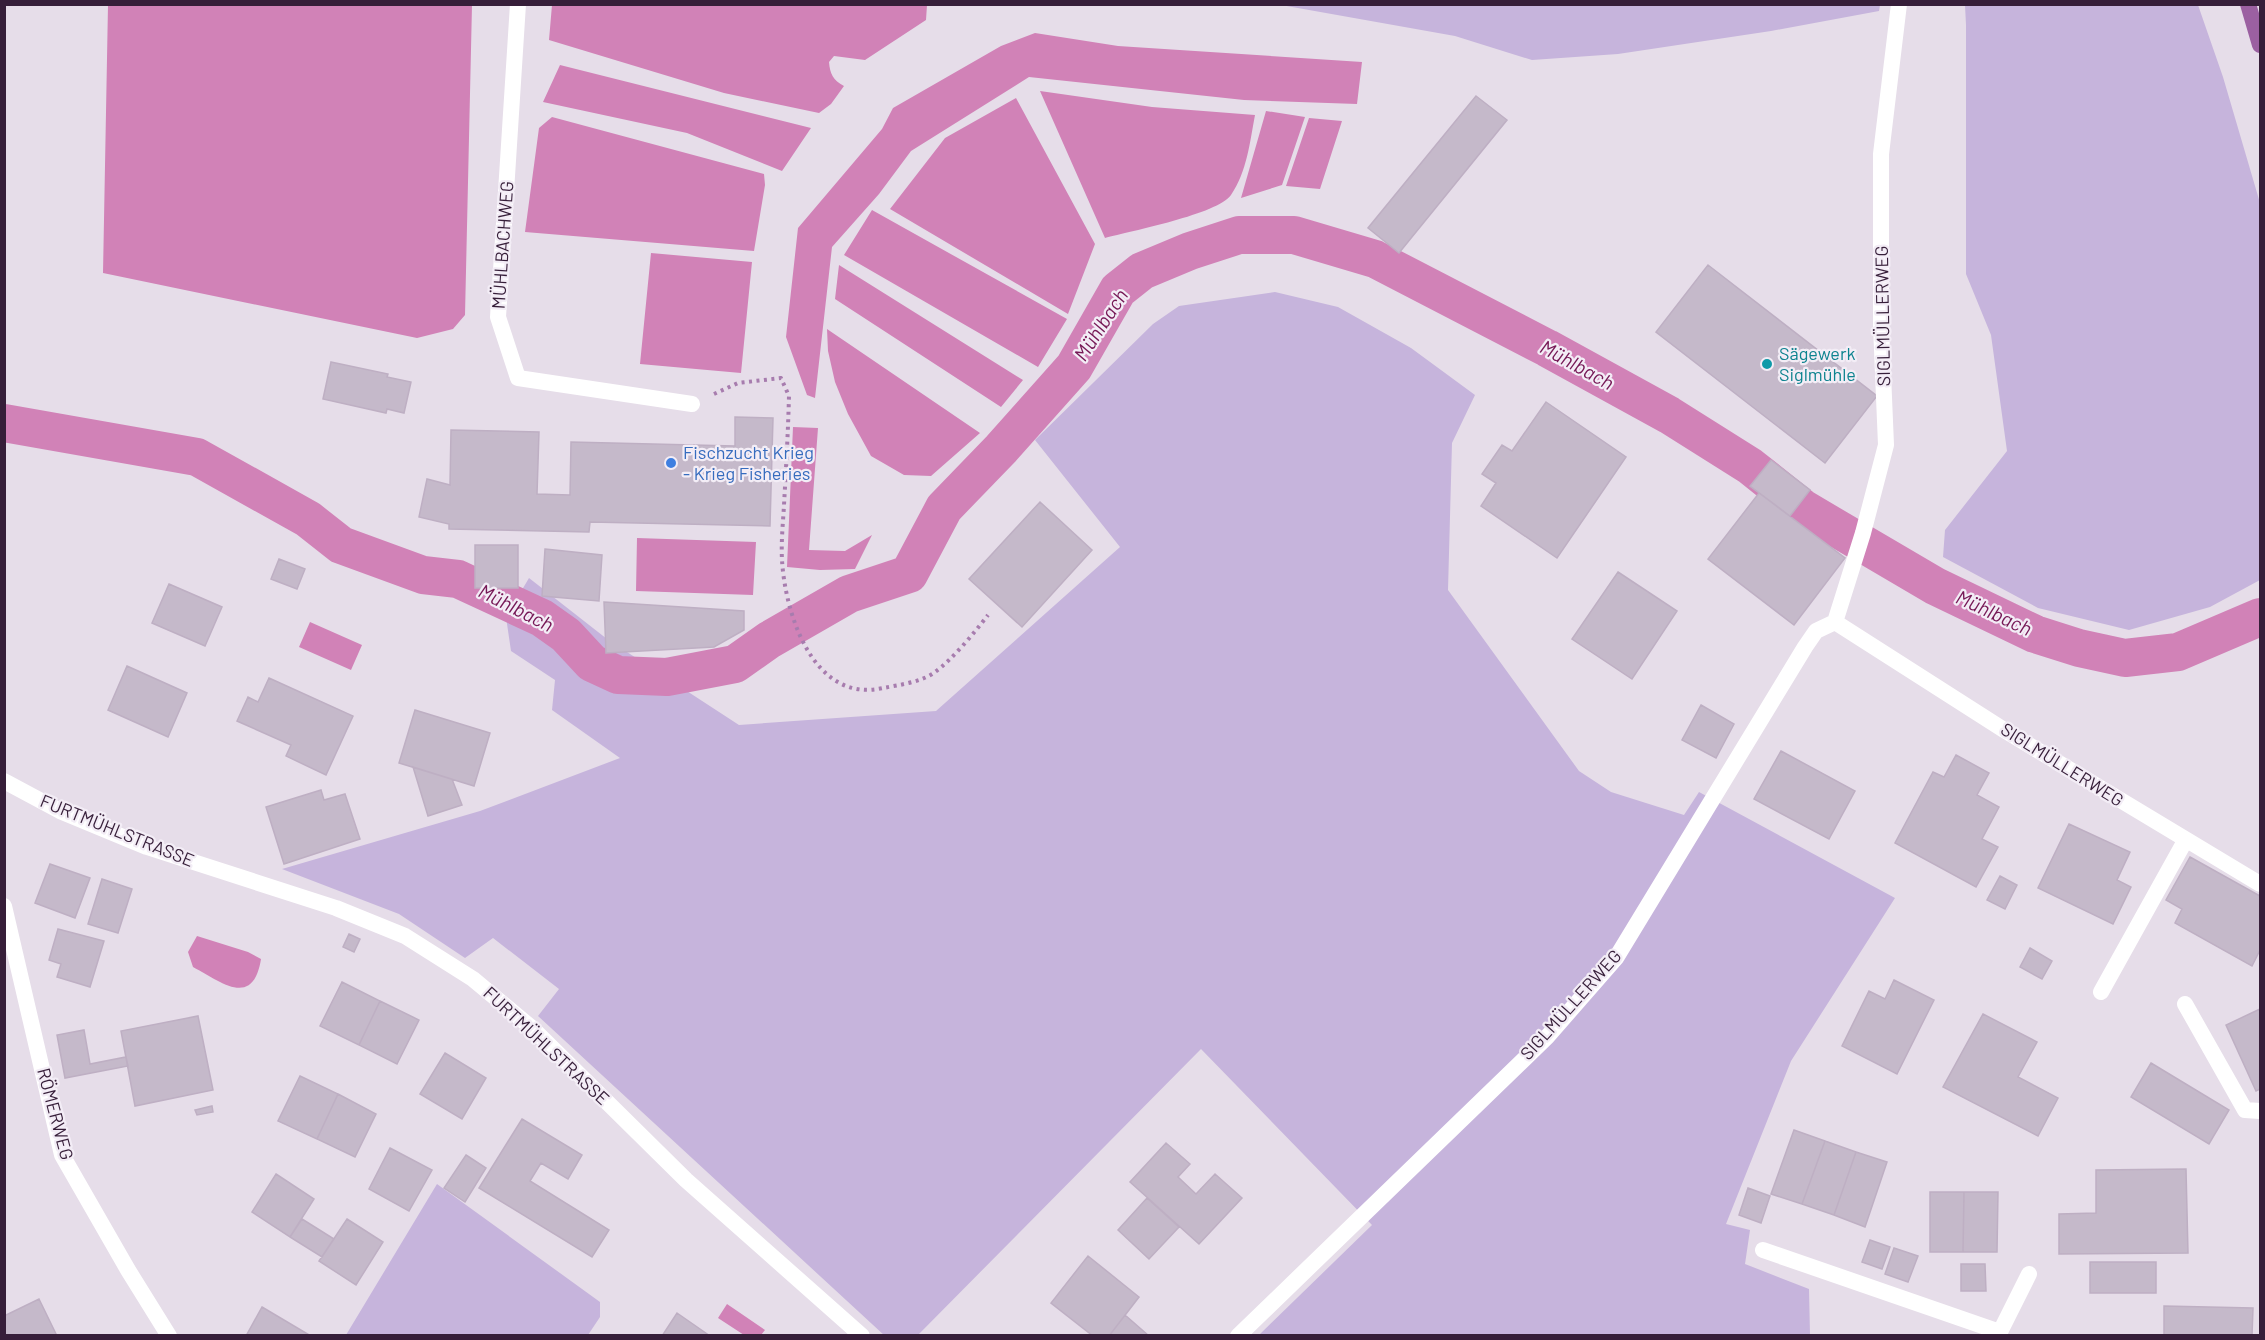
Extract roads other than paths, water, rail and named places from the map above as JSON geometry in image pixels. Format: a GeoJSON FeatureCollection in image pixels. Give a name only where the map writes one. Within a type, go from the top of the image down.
{"type":"FeatureCollection","features":[{"type":"Feature","properties":{"kind":"main road"},"geometry":{"type":"LineString","coordinates":[[2248,4],[2260,45]]}},
{"type":"Feature","properties":{"kind":"street","name":"MÜHLBACHWEG"},"geometry":{"type":"LineString","coordinates":[[518,4],[498,317],[518,378],[692,404]]}},
{"type":"Feature","properties":{"kind":"street","name":"SIGLMÜLLERWEG"},"geometry":{"type":"LineString","coordinates":[[1238,1335],[1546,1037],[1616,958],[1805,647],[1816,632],[1835,622],[1863,533],[1886,444],[1881,326],[1881,154],[1899,4]]}},
{"type":"Feature","properties":{"kind":"street","name":"SIGLMÜLLERWEG"},"geometry":{"type":"LineString","coordinates":[[1835,622],[2004,730],[2185,841],[2260,884]]}},
{"type":"Feature","properties":{"kind":"street","name":"FURTMÜHLSTRASSE"},"geometry":{"type":"LineString","coordinates":[[4,781],[60,811],[147,847],[336,908],[405,936],[472,979],[533,1029],[686,1180],[862,1335]]}},
{"type":"Feature","properties":{"kind":"street"},"geometry":{"type":"LineString","coordinates":[[2101,992],[2185,841]]}},
{"type":"Feature","properties":{"kind":"street","name":"RÖMERWEG"},"geometry":{"type":"LineString","coordinates":[[4,906],[62,1155],[128,1270],[169,1335]]}},
{"type":"Feature","properties":{"kind":"street"},"geometry":{"type":"LineString","coordinates":[[2185,1004],[2245,1110],[2260,1111]]}},
{"type":"Feature","properties":{"kind":"street"},"geometry":{"type":"LineString","coordinates":[[1763,1250],[2000,1334],[2029,1274]]}},
{"type":"Feature","properties":{"kind":"waterway","name":"Mühlbach"},"geometry":{"type":"LineString","coordinates":[[4,423],[197,457],[308,519],[341,545],[423,575],[458,579],[542,618],[566,635],[592,663],[618,675],[667,677],[735,664],[769,640],[849,594],[909,574],[944,508],[1001,449],[1074,367],[1118,290],[1142,271],[1190,251],[1239,235],[1294,235],[1375,259],[1547,348],[1669,415],[1750,466],[1804,509],[1935,586],[2035,634],[2079,648],[2125,658],[2178,652],[2260,617]]}},
{"type":"Feature","properties":{"kind":"place","name":"Sägewerk Siglmühle"},"geometry":{"type":"Point","coordinates":[1767,364]}},
{"type":"Feature","properties":{"kind":"place","name":"Fischzucht Krieg - Krieg Fisheries"},"geometry":{"type":"Point","coordinates":[671,463]}}]}
